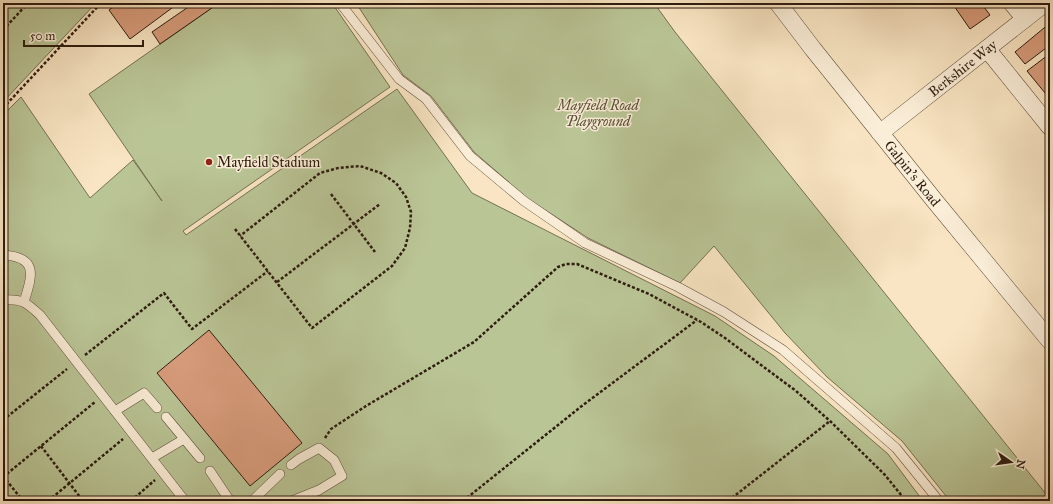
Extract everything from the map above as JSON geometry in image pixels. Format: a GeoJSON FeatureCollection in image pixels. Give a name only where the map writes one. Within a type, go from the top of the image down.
{"type":"FeatureCollection","features":[{"type":"Feature","properties":{"kind":"street","name":"Galpin's Road"},"geometry":{"type":"LineString","coordinates":[[778,3],[880,133],[1050,341]]}},
{"type":"Feature","properties":{"kind":"street"},"geometry":{"type":"LineString","coordinates":[[1012,3],[1025,19]]}},
{"type":"Feature","properties":{"kind":"street","name":"Berkshire Way"},"geometry":{"type":"LineString","coordinates":[[880,133],[1045,3]]}},
{"type":"Feature","properties":{"kind":"street"},"geometry":{"type":"LineString","coordinates":[[987,49],[1050,127]]}},
{"type":"Feature","properties":{"kind":"lane"},"geometry":{"type":"LineString","coordinates":[[340,3],[399,79],[426,99],[470,156],[524,201],[586,243],[678,287],[724,312],[783,350],[896,448],[939,501]]}},
{"type":"Feature","properties":{"kind":"lane"},"geometry":{"type":"LineString","coordinates":[[3,255],[23,259],[30,267],[32,278],[24,302]]}},
{"type":"Feature","properties":{"kind":"lane"},"geometry":{"type":"LineString","coordinates":[[3,300],[12,299],[28,303],[40,314],[185,501]]}},
{"type":"Feature","properties":{"kind":"lane"},"geometry":{"type":"LineString","coordinates":[[115,411],[144,393],[157,408]]}},
{"type":"Feature","properties":{"kind":"lane"},"geometry":{"type":"LineString","coordinates":[[166,417],[200,458]]}},
{"type":"Feature","properties":{"kind":"lane"},"geometry":{"type":"LineString","coordinates":[[152,458],[184,439]]}},
{"type":"Feature","properties":{"kind":"lane"},"geometry":{"type":"LineString","coordinates":[[292,465],[299,459],[319,448],[334,460],[342,476],[319,490],[292,501]]}},
{"type":"Feature","properties":{"kind":"lane"},"geometry":{"type":"LineString","coordinates":[[210,471],[230,501]]}},
{"type":"Feature","properties":{"kind":"lane"},"geometry":{"type":"LineString","coordinates":[[252,501],[280,474]]}},
{"type":"Feature","properties":{"kind":"path"},"geometry":{"type":"LineString","coordinates":[[3,30],[28,3]]}},
{"type":"Feature","properties":{"kind":"path"},"geometry":{"type":"LineString","coordinates":[[3,108],[101,3]]}},
{"type":"Feature","properties":{"kind":"path"},"geometry":{"type":"LineString","coordinates":[[235,229],[240,236],[277,282],[312,328],[392,266],[405,248],[410,228],[411,212],[406,197],[396,184],[381,173],[360,166],[338,168],[320,173],[240,236]]}},
{"type":"Feature","properties":{"kind":"path"},"geometry":{"type":"LineString","coordinates":[[331,194],[375,252]]}},
{"type":"Feature","properties":{"kind":"path"},"geometry":{"type":"LineString","coordinates":[[277,282],[380,204]]}},
{"type":"Feature","properties":{"kind":"path"},"geometry":{"type":"LineString","coordinates":[[319,448],[331,428],[474,342],[524,298],[550,272],[566,264],[577,264],[650,294],[697,320],[725,338],[796,391],[830,421],[885,475],[906,501]]}},
{"type":"Feature","properties":{"kind":"path"},"geometry":{"type":"LineString","coordinates":[[3,420],[164,293],[192,329],[268,271]]}},
{"type":"Feature","properties":{"kind":"path"},"geometry":{"type":"LineString","coordinates":[[462,501],[583,405],[697,320]]}},
{"type":"Feature","properties":{"kind":"path"},"geometry":{"type":"LineString","coordinates":[[23,501],[3,476],[103,396]]}},
{"type":"Feature","properties":{"kind":"path"},"geometry":{"type":"LineString","coordinates":[[728,501],[830,421]]}},
{"type":"Feature","properties":{"kind":"path"},"geometry":{"type":"LineString","coordinates":[[48,501],[131,432]]}},
{"type":"Feature","properties":{"kind":"path"},"geometry":{"type":"LineString","coordinates":[[41,446],[83,501]]}},
{"type":"Feature","properties":{"kind":"path"},"geometry":{"type":"LineString","coordinates":[[131,501],[164,474]]}},
{"type":"Feature","properties":{"kind":"path"},"geometry":{"type":"LineString","coordinates":[[30,501],[35,497],[38,501]]}},
{"type":"Feature","properties":{"kind":"green space"},"geometry":{"type":"Polygon","coordinates":[[[3,3],[96,3],[3,102],[3,3]]]}},
{"type":"Feature","properties":{"kind":"green space"},"geometry":{"type":"Polygon","coordinates":[[[219,3],[332,3],[390,87],[183,231],[186,235],[397,89],[472,193],[715,316],[774,356],[888,454],[923,501],[3,501],[3,115],[21,97],[90,198],[133,160],[162,201],[89,94],[219,3]]]}},
{"type":"Feature","properties":{"kind":"green space","name":"Mayfield Road Playground"},"geometry":{"type":"Polygon","coordinates":[[[356,3],[654,3],[675,32],[1050,499],[1050,501],[950,501],[902,441],[827,377],[785,333],[714,246],[680,283],[588,238],[527,198],[474,152],[431,96],[403,75],[356,3]]]}},
{"type":"Feature","properties":{"kind":"building"},"geometry":{"type":"Polygon","coordinates":[[[119,3],[175,3],[176,5],[130,39],[109,10],[119,3]]]}},
{"type":"Feature","properties":{"kind":"building"},"geometry":{"type":"Polygon","coordinates":[[[194,3],[219,3],[160,44],[152,32],[194,3]]]}},
{"type":"Feature","properties":{"kind":"building"},"geometry":{"type":"Polygon","coordinates":[[[952,3],[981,3],[990,15],[970,29],[952,3]]]}},
{"type":"Feature","properties":{"kind":"building"},"geometry":{"type":"Polygon","coordinates":[[[1050,23],[1050,45],[1025,64],[1015,52],[1050,23]]]}},
{"type":"Feature","properties":{"kind":"building"},"geometry":{"type":"Polygon","coordinates":[[[1048,55],[1050,57],[1050,99],[1027,71],[1048,55]]]}},
{"type":"Feature","properties":{"kind":"building"},"geometry":{"type":"Polygon","coordinates":[[[209,330],[302,443],[250,486],[157,373],[209,330]]]}},
{"type":"Feature","properties":{"kind":"place","name":"Mayfield Stadium"},"geometry":{"type":"Point","coordinates":[209,162]}}]}
